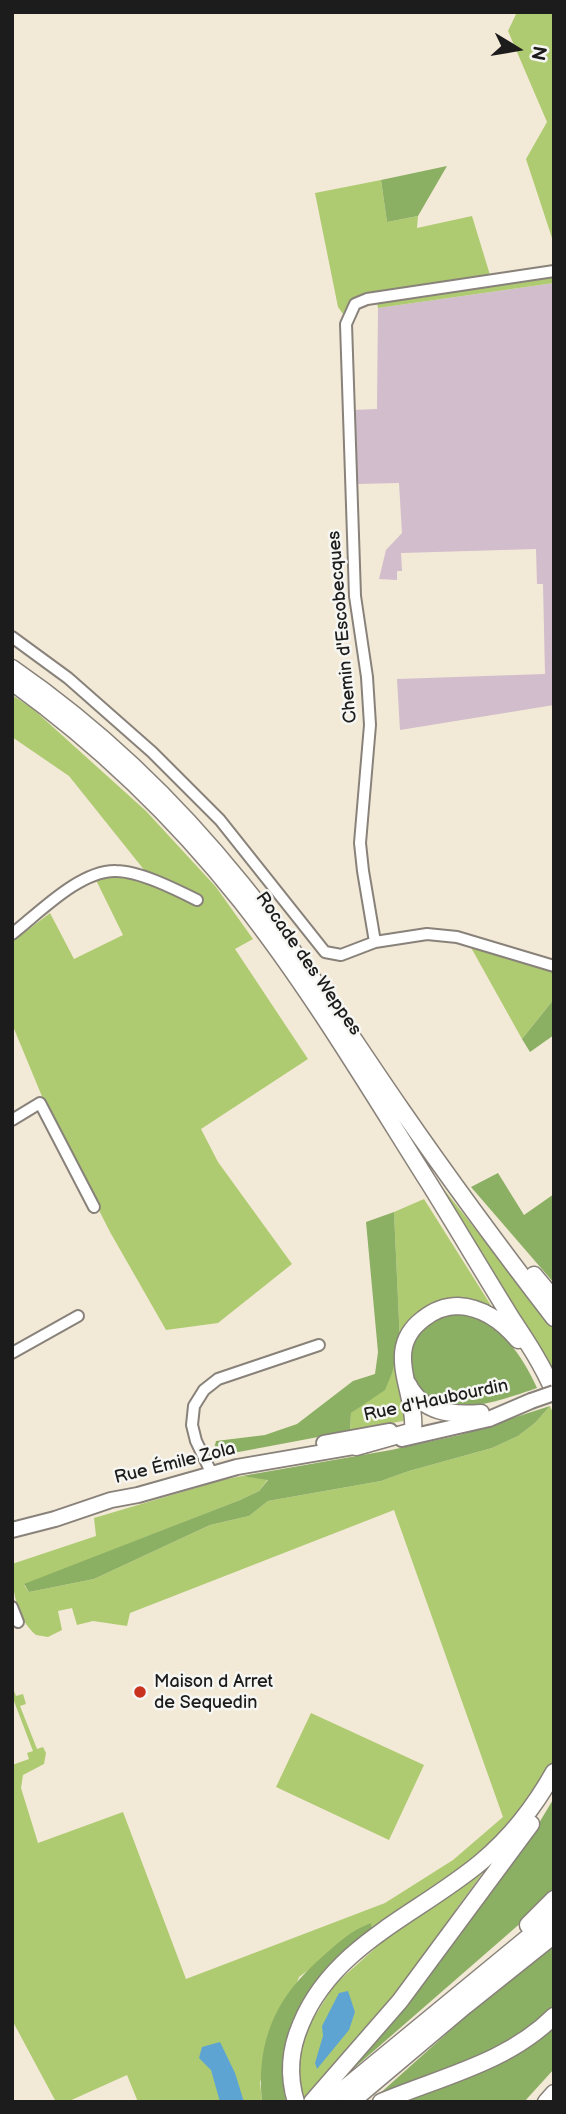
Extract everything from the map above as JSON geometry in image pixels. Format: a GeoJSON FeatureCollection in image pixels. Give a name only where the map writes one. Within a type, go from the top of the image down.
{"type":"FeatureCollection","features":[{"type":"Feature","properties":{"kind":"highway","name":"Rocade des Weppes"},"geometry":{"type":"LineString","coordinates":[[12,668],[67,708],[106,741],[217,853],[289,947],[425,1143]]}},
{"type":"Feature","properties":{"kind":"highway","name":"Rocade des Weppes"},"geometry":{"type":"LineString","coordinates":[[12,682],[62,720],[142,791],[199,851],[240,900],[325,1020],[534,1352],[554,1394]]}},
{"type":"Feature","properties":{"kind":"highway"},"geometry":{"type":"LineString","coordinates":[[425,1143],[554,1299]]}},
{"type":"Feature","properties":{"kind":"highway"},"geometry":{"type":"LineString","coordinates":[[425,1143],[554,1318]]}},
{"type":"Feature","properties":{"kind":"highway"},"geometry":{"type":"LineString","coordinates":[[351,1444],[411,1432],[414,1427],[404,1372],[404,1348],[412,1329],[420,1320],[438,1310],[462,1307],[490,1316],[513,1335],[554,1394]]}},
{"type":"Feature","properties":{"kind":"highway"},"geometry":{"type":"LineString","coordinates":[[404,1372],[414,1394],[431,1407],[448,1414],[481,1413]]}},
{"type":"Feature","properties":{"kind":"highway"},"geometry":{"type":"LineString","coordinates":[[296,2102],[291,2060],[296,2036],[307,2010],[329,1978],[366,1943],[466,1874],[495,1850],[531,1808],[554,1772]]}},
{"type":"Feature","properties":{"kind":"highway"},"geometry":{"type":"LineString","coordinates":[[312,2102],[410,1989],[523,1835],[554,1786]]}},
{"type":"Feature","properties":{"kind":"highway"},"geometry":{"type":"LineString","coordinates":[[383,2055],[449,1993],[519,1934],[554,1899]]}},
{"type":"Feature","properties":{"kind":"highway"},"geometry":{"type":"LineString","coordinates":[[328,2102],[554,1916]]}},
{"type":"Feature","properties":{"kind":"highway"},"geometry":{"type":"LineString","coordinates":[[351,2102],[554,1934]]}},
{"type":"Feature","properties":{"kind":"highway"},"geometry":{"type":"LineString","coordinates":[[381,2102],[502,2053],[534,2033],[554,2016]]}},
{"type":"Feature","properties":{"kind":"highway"},"geometry":{"type":"LineString","coordinates":[[546,2102],[554,2094]]}},
{"type":"Feature","properties":{"kind":"main road","name":"Rue d'Haubourdin"},"geometry":{"type":"LineString","coordinates":[[414,1427],[554,1394]]}},
{"type":"Feature","properties":{"kind":"main road","name":"Rue d'Haubourdin"},"geometry":{"type":"LineString","coordinates":[[351,1444],[467,1425],[506,1413],[531,1401]]}},
{"type":"Feature","properties":{"kind":"main road","name":"Rue Émile Zola"},"geometry":{"type":"LineString","coordinates":[[12,1530],[102,1495],[211,1470],[351,1444]]}},
{"type":"Feature","properties":{"kind":"street","name":"Chemin d'Escobecques"},"geometry":{"type":"LineString","coordinates":[[376,942],[360,843],[370,725],[353,562],[346,324],[355,304],[380,296],[554,271]]}},
{"type":"Feature","properties":{"kind":"street"},"geometry":{"type":"LineString","coordinates":[[12,637],[68,678],[162,762],[220,820],[320,948],[330,955],[341,956],[376,942],[411,935],[438,934],[549,965]]}},
{"type":"Feature","properties":{"kind":"street"},"geometry":{"type":"LineString","coordinates":[[12,934],[68,890],[91,876],[107,871],[132,873],[197,900]]}},
{"type":"Feature","properties":{"kind":"street"},"geometry":{"type":"LineString","coordinates":[[12,1120],[40,1102],[94,1207]]}},
{"type":"Feature","properties":{"kind":"street"},"geometry":{"type":"LineString","coordinates":[[12,1353],[78,1316]]}},
{"type":"Feature","properties":{"kind":"street"},"geometry":{"type":"LineString","coordinates":[[211,1470],[196,1441],[192,1425],[194,1406],[204,1390],[218,1379],[319,1345]]}},
{"type":"Feature","properties":{"kind":"street"},"geometry":{"type":"LineString","coordinates":[[12,1607],[18,1622]]}},
{"type":"Feature","properties":{"kind":"shaded area"},"geometry":{"type":"Polygon","coordinates":[[[554,283],[554,705],[400,730],[397,679],[545,674],[543,584],[537,584],[536,549],[401,553],[402,571],[397,571],[397,580],[379,579],[386,550],[402,533],[399,483],[356,484],[353,410],[377,409],[378,308],[554,283]]]}},
{"type":"Feature","properties":{"kind":"green space"},"geometry":{"type":"Polygon","coordinates":[[[517,12],[554,12],[554,244],[526,159],[547,122],[508,31],[517,12]]]}},
{"type":"Feature","properties":{"kind":"green space"},"geometry":{"type":"Polygon","coordinates":[[[447,166],[418,216],[387,222],[381,180],[447,166]]]}},
{"type":"Feature","properties":{"kind":"green space"},"geometry":{"type":"Polygon","coordinates":[[[381,180],[387,222],[418,216],[417,228],[472,216],[490,275],[554,265],[554,283],[378,308],[375,294],[356,300],[343,314],[338,307],[315,193],[381,180]]]}},
{"type":"Feature","properties":{"kind":"green space"},"geometry":{"type":"Polygon","coordinates":[[[12,695],[33,709],[146,811],[216,887],[253,939],[235,949],[308,1059],[201,1129],[218,1162],[292,1264],[218,1323],[166,1330],[110,1232],[46,1106],[12,1024],[12,942],[50,913],[74,959],[123,935],[95,878],[114,875],[140,879],[145,871],[69,776],[12,737],[12,695]]]}},
{"type":"Feature","properties":{"kind":"green space"},"geometry":{"type":"Polygon","coordinates":[[[469,944],[554,970],[554,999],[522,1039],[469,944]]]}},
{"type":"Feature","properties":{"kind":"green space"},"geometry":{"type":"Polygon","coordinates":[[[554,999],[554,1035],[530,1052],[522,1039],[554,999]]]}},
{"type":"Feature","properties":{"kind":"green space"},"geometry":{"type":"Polygon","coordinates":[[[424,1164],[554,1329],[554,1379],[527,1326],[424,1164]]]}},
{"type":"Feature","properties":{"kind":"green space"},"geometry":{"type":"Polygon","coordinates":[[[498,1173],[524,1215],[554,1194],[554,1283],[471,1187],[498,1173]]]}},
{"type":"Feature","properties":{"kind":"green space"},"geometry":{"type":"Polygon","coordinates":[[[424,1199],[497,1315],[486,1309],[417,1318],[408,1420],[350,1431],[351,1413],[364,1403],[400,1343],[394,1212],[424,1199]]]}},
{"type":"Feature","properties":{"kind":"green space"},"geometry":{"type":"Polygon","coordinates":[[[394,1212],[400,1343],[385,1390],[351,1413],[350,1431],[212,1457],[216,1441],[265,1435],[297,1424],[353,1381],[375,1374],[378,1352],[366,1222],[394,1212]]]}},
{"type":"Feature","properties":{"kind":"green space"},"geometry":{"type":"Polygon","coordinates":[[[465,1314],[489,1325],[509,1342],[537,1388],[497,1401],[465,1407],[437,1405],[419,1392],[414,1383],[410,1363],[410,1353],[417,1335],[434,1320],[465,1314]]]}},
{"type":"Feature","properties":{"kind":"green space"},"geometry":{"type":"Polygon","coordinates":[[[550,1406],[554,1415],[554,1761],[528,1802],[513,1822],[467,1865],[372,1928],[371,1924],[299,1977],[260,2082],[262,2102],[138,2102],[127,2075],[67,2102],[56,2102],[12,2020],[12,1765],[29,1759],[27,1753],[33,1751],[12,1696],[12,1686],[16,1696],[23,1694],[26,1704],[20,1706],[37,1749],[43,1747],[46,1753],[44,1764],[23,1775],[21,1788],[38,1843],[123,1812],[186,1979],[385,1903],[453,1860],[503,1817],[394,1510],[130,1613],[127,1626],[93,1621],[77,1625],[72,1608],[58,1611],[62,1630],[48,1637],[36,1635],[24,1620],[16,1602],[12,1564],[96,1536],[94,1518],[222,1480],[242,1476],[268,1479],[259,1491],[240,1500],[24,1585],[29,1592],[94,1579],[210,1525],[249,1516],[268,1501],[381,1481],[492,1448],[518,1436],[535,1423],[550,1406]]]}},
{"type":"Feature","properties":{"kind":"green space"},"geometry":{"type":"Polygon","coordinates":[[[550,1406],[535,1423],[518,1436],[492,1448],[381,1481],[268,1501],[249,1516],[210,1525],[94,1579],[29,1592],[24,1584],[240,1500],[259,1491],[268,1480],[242,1476],[460,1435],[550,1406]]]}},
{"type":"Feature","properties":{"kind":"green space"},"geometry":{"type":"Polygon","coordinates":[[[311,1713],[424,1765],[389,1840],[276,1787],[311,1713]]]}},
{"type":"Feature","properties":{"kind":"green space"},"geometry":{"type":"Polygon","coordinates":[[[554,1798],[554,1894],[345,2076],[533,1833],[554,1798]]]}},
{"type":"Feature","properties":{"kind":"green space"},"geometry":{"type":"Polygon","coordinates":[[[492,1860],[457,1908],[431,1952],[304,2102],[297,2076],[305,2032],[334,1985],[407,1920],[492,1860]]]}},
{"type":"Feature","properties":{"kind":"green space"},"geometry":{"type":"Polygon","coordinates":[[[371,1923],[372,1928],[316,1984],[302,2003],[292,2024],[283,2073],[286,2102],[262,2102],[262,2059],[272,2021],[281,2004],[292,1988],[322,1957],[351,1933],[371,1923]]]}},
{"type":"Feature","properties":{"kind":"green space"},"geometry":{"type":"Polygon","coordinates":[[[554,1946],[554,2006],[536,2023],[494,2050],[377,2096],[492,1993],[554,1946]]]}},
{"type":"Feature","properties":{"kind":"green space"},"geometry":{"type":"Polygon","coordinates":[[[554,2025],[554,2069],[524,2102],[402,2102],[468,2077],[554,2025]]]}},
{"type":"Feature","properties":{"kind":"water"},"geometry":{"type":"Polygon","coordinates":[[[348,1991],[355,2012],[349,2030],[317,2069],[315,2063],[323,2036],[322,2026],[339,1993],[348,1991]]]}},
{"type":"Feature","properties":{"kind":"water"},"geometry":{"type":"Polygon","coordinates":[[[220,2042],[235,2073],[244,2102],[220,2102],[211,2070],[199,2058],[202,2047],[220,2042]]]}},
{"type":"Feature","properties":{"kind":"place","name":"Maison d Arret de Sequedin"},"geometry":{"type":"Point","coordinates":[140,1692]}}]}
